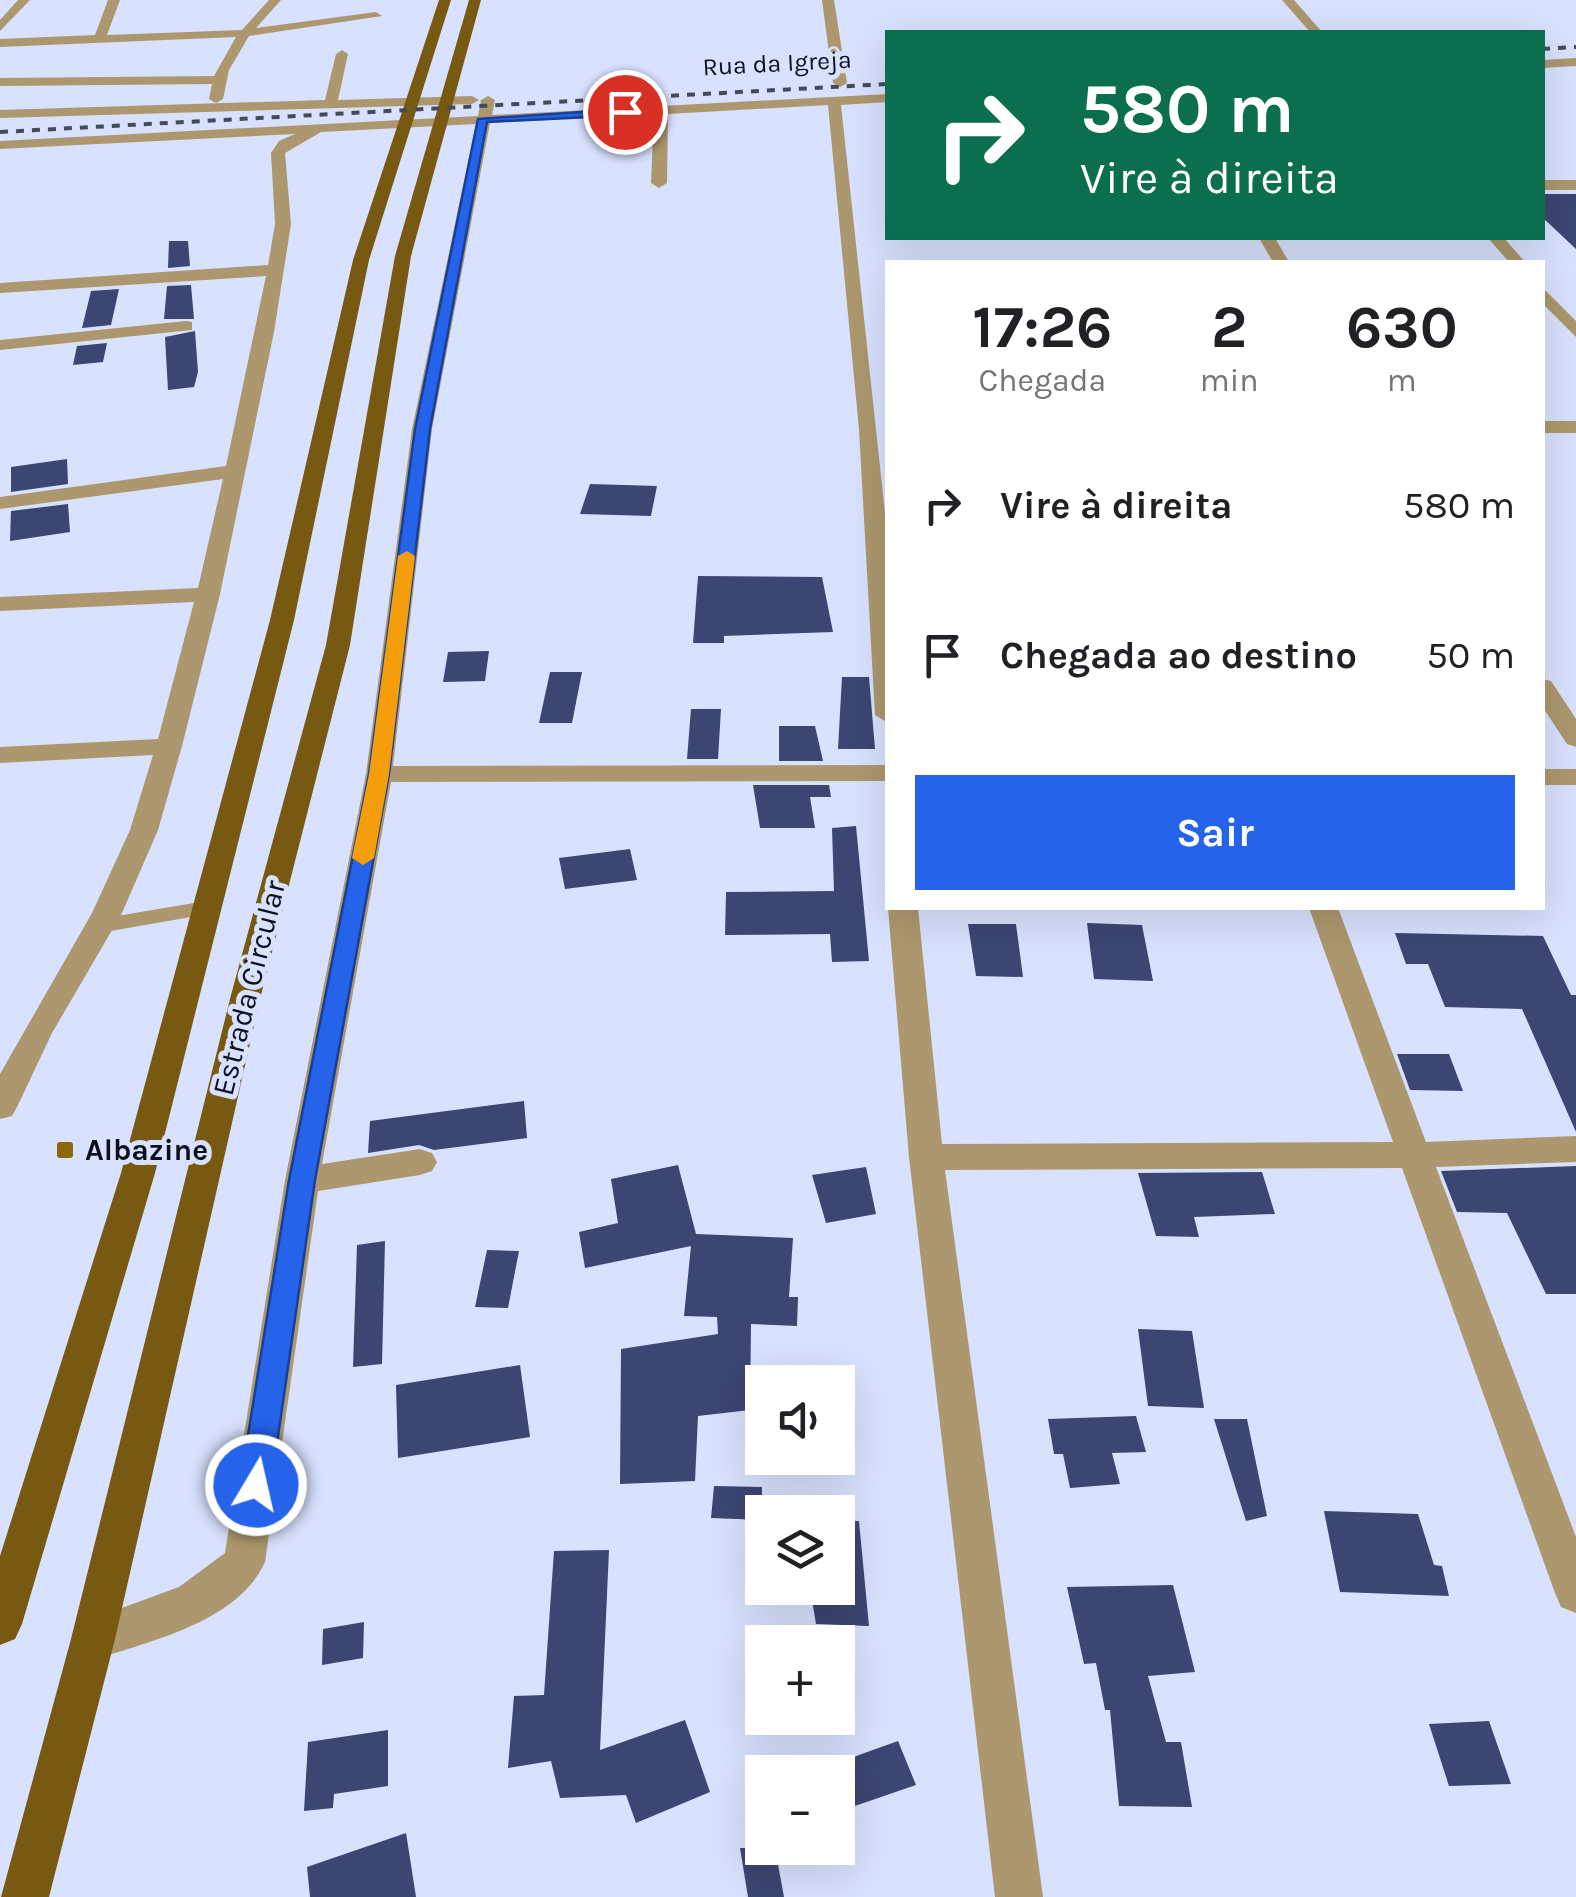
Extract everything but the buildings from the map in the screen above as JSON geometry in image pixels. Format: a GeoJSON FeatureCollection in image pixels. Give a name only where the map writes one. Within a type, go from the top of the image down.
{"type":"FeatureCollection","features":[{"type":"Feature","properties":{"kind":"main road","name":"Estrada Circular"},"geometry":{"type":"LineString","coordinates":[[0,1624],[138,1173],[282,620],[361,260],[445,0]]}},
{"type":"Feature","properties":{"kind":"main road","name":"Estrada Circular"},"geometry":{"type":"LineString","coordinates":[[25,1897],[92,1639],[246,994],[338,645],[403,256],[474,0]]}},
{"type":"Feature","properties":{"kind":"street"},"geometry":{"type":"LineString","coordinates":[[0,28],[24,0]]}},
{"type":"Feature","properties":{"kind":"street"},"geometry":{"type":"LineString","coordinates":[[99,41],[114,0]]}},
{"type":"Feature","properties":{"kind":"street"},"geometry":{"type":"LineString","coordinates":[[215,107],[217,80],[228,54],[275,0]]}},
{"type":"Feature","properties":{"kind":"street"},"geometry":{"type":"LineString","coordinates":[[828,0],[878,430],[885,630]]}},
{"type":"Feature","properties":{"kind":"street"},"geometry":{"type":"LineString","coordinates":[[1288,0],[1314,30]]}},
{"type":"Feature","properties":{"kind":"street"},"geometry":{"type":"LineString","coordinates":[[0,43],[247,33],[376,16]]}},
{"type":"Feature","properties":{"kind":"street"},"geometry":{"type":"LineString","coordinates":[[7,63],[42,44]]}},
{"type":"Feature","properties":{"kind":"street"},"geometry":{"type":"LineString","coordinates":[[332,102],[342,54]]}},
{"type":"Feature","properties":{"kind":"street"},"geometry":{"type":"LineString","coordinates":[[1545,64],[1576,62]]}},
{"type":"Feature","properties":{"kind":"street"},"geometry":{"type":"LineString","coordinates":[[0,82],[217,80]]}},
{"type":"Feature","properties":{"kind":"street","name":"Rua da Igreja"},"geometry":{"type":"LineString","coordinates":[[820,84],[837,92],[856,82]]}},
{"type":"Feature","properties":{"kind":"street"},"geometry":{"type":"LineString","coordinates":[[0,114],[332,102],[486,110],[661,111],[837,92],[885,98]]}},
{"type":"Feature","properties":{"kind":"street"},"geometry":{"type":"LineString","coordinates":[[0,145],[319,128],[486,110],[507,99]]}},
{"type":"Feature","properties":{"kind":"street"},"geometry":{"type":"LineString","coordinates":[[92,1639],[171,1612],[222,1587],[244,1562],[302,1180],[379,774],[422,429],[486,110]]}},
{"type":"Feature","properties":{"kind":"street"},"geometry":{"type":"LineString","coordinates":[[658,183],[661,111]]}},
{"type":"Feature","properties":{"kind":"street"},"geometry":{"type":"LineString","coordinates":[[0,1107],[36,1032],[100,926],[144,830],[208,594],[235,471],[284,202],[278,154],[284,144],[319,128]]}},
{"type":"Feature","properties":{"kind":"street"},"geometry":{"type":"LineString","coordinates":[[1545,185],[1576,185]]}},
{"type":"Feature","properties":{"kind":"street"},"geometry":{"type":"LineString","coordinates":[[1498,240],[1515,260]]}},
{"type":"Feature","properties":{"kind":"street"},"geometry":{"type":"LineString","coordinates":[[0,288],[274,270]]}},
{"type":"Feature","properties":{"kind":"street"},"geometry":{"type":"LineString","coordinates":[[1548,289],[1576,332]]}},
{"type":"Feature","properties":{"kind":"street"},"geometry":{"type":"LineString","coordinates":[[0,345],[186,326]]}},
{"type":"Feature","properties":{"kind":"street"},"geometry":{"type":"LineString","coordinates":[[1545,427],[1576,427]]}},
{"type":"Feature","properties":{"kind":"street"},"geometry":{"type":"LineString","coordinates":[[0,503],[235,471]]}},
{"type":"Feature","properties":{"kind":"street"},"geometry":{"type":"LineString","coordinates":[[0,604],[208,594]]}},
{"type":"Feature","properties":{"kind":"street"},"geometry":{"type":"LineString","coordinates":[[1545,691],[1576,739]]}},
{"type":"Feature","properties":{"kind":"street"},"geometry":{"type":"LineString","coordinates":[[0,755],[169,746]]}},
{"type":"Feature","properties":{"kind":"street"},"geometry":{"type":"LineString","coordinates":[[379,774],[885,773]]}},
{"type":"Feature","properties":{"kind":"street"},"geometry":{"type":"LineString","coordinates":[[1545,777],[1576,777]]}},
{"type":"Feature","properties":{"kind":"street"},"geometry":{"type":"LineString","coordinates":[[903,910],[926,1157],[1019,1897]]}},
{"type":"Feature","properties":{"kind":"street"},"geometry":{"type":"LineString","coordinates":[[1324,910],[1418,1155],[1576,1593]]}},
{"type":"Feature","properties":{"kind":"street"},"geometry":{"type":"LineString","coordinates":[[926,1157],[1418,1155],[1576,1149]]}},
{"type":"Feature","properties":{"kind":"street"},"geometry":{"type":"LineString","coordinates":[[302,1180],[420,1162]]}},
{"type":"Feature","properties":{"kind":"lane"},"geometry":{"type":"LineString","coordinates":[[100,926],[206,908]]}},
{"type":"Feature","properties":{"kind":"railway"},"geometry":{"type":"LineString","coordinates":[[1545,49],[1576,47]]}},
{"type":"Feature","properties":{"kind":"railway"},"geometry":{"type":"LineString","coordinates":[[0,132],[885,84]]}},
{"type":"Feature","properties":{"kind":"slow traffic"},"geometry":{"type":"LineString","coordinates":[[363,858],[379,774],[407,556]]}},
{"type":"Feature","properties":{"kind":"place","name":"Albazine"},"geometry":{"type":"Point","coordinates":[65,1150]}},
{"type":"Feature","properties":{"kind":"route"},"geometry":{"type":"LineString","coordinates":[[256,1485],[302,1180],[379,774],[422,429],[483,119],[625,112]]}}]}
